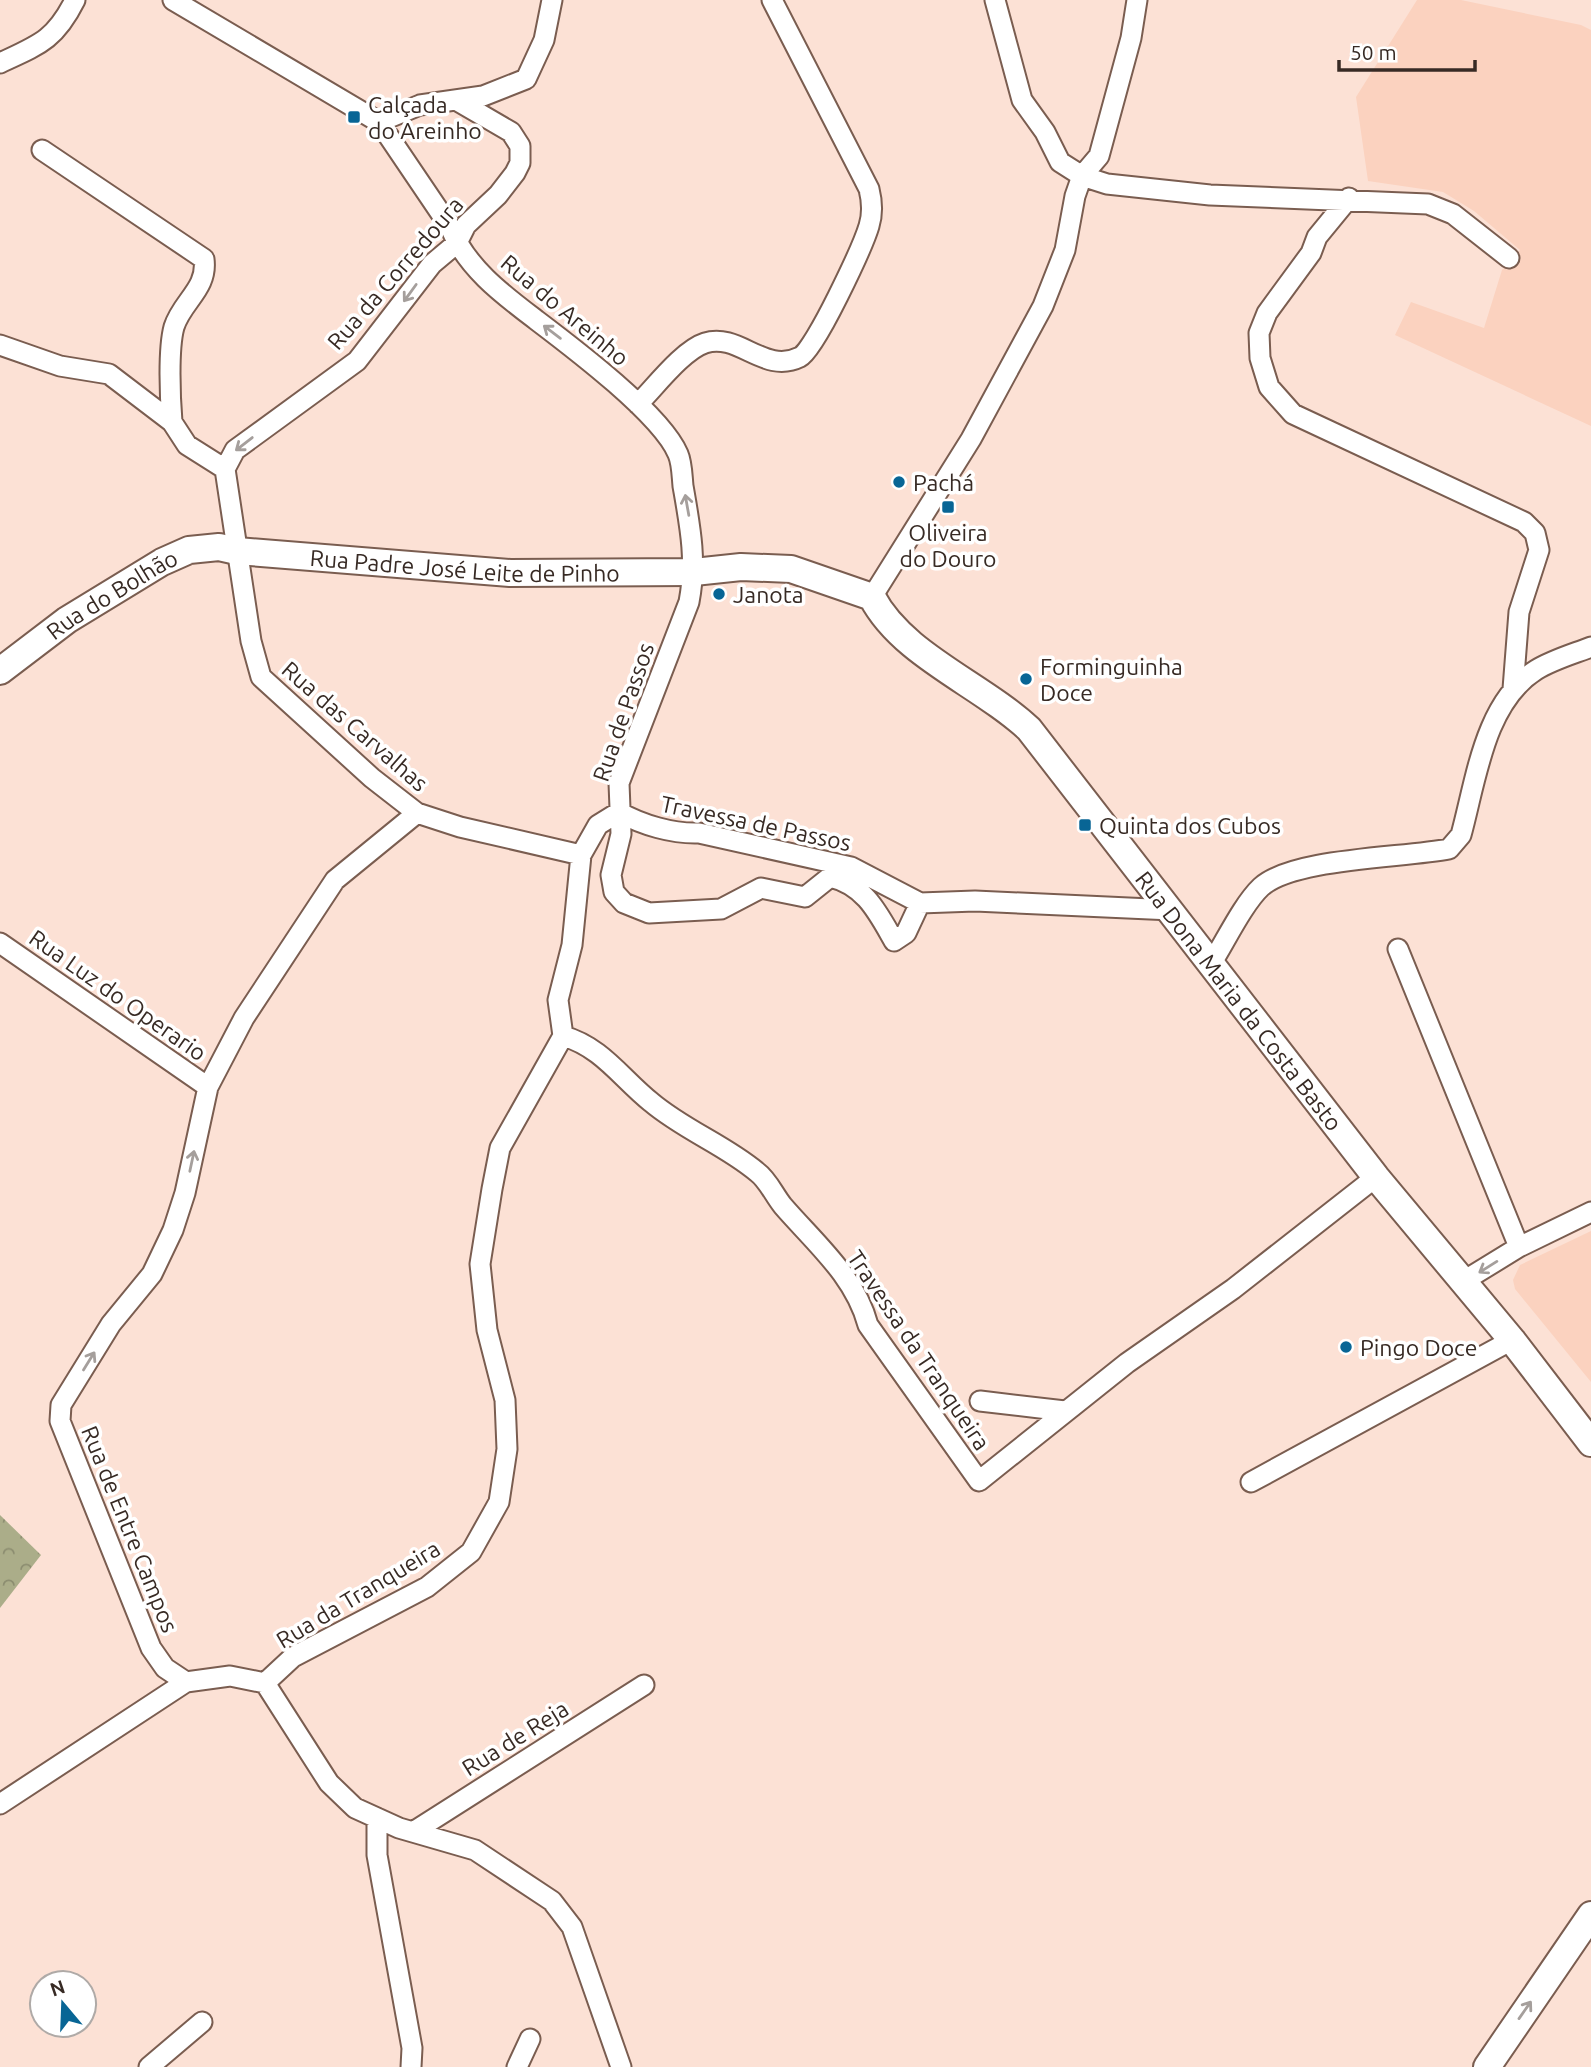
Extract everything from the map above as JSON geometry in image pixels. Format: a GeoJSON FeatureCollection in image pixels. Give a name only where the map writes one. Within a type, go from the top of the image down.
{"type":"FeatureCollection","features":[{"type":"Feature","properties":{"kind":"street"},"geometry":{"type":"LineString","coordinates":[[0,63],[44,41],[63,25],[75,0]]}},
{"type":"Feature","properties":{"kind":"street","name":"Rua do Areinho"},"geometry":{"type":"LineString","coordinates":[[173,0],[379,122],[450,227],[457,243],[495,289],[567,343],[638,404],[678,454],[693,543],[694,572]]}},
{"type":"Feature","properties":{"kind":"street"},"geometry":{"type":"LineString","coordinates":[[379,122],[420,105],[483,96],[526,79],[544,40],[552,0]]}},
{"type":"Feature","properties":{"kind":"street"},"geometry":{"type":"LineString","coordinates":[[638,404],[691,351],[704,343],[723,341],[767,362],[785,362],[803,356],[816,339],[869,225],[873,204],[869,189],[772,0]]}},
{"type":"Feature","properties":{"kind":"street"},"geometry":{"type":"LineString","coordinates":[[995,0],[1022,100],[1045,132],[1060,162],[1082,176],[1107,184],[1210,195],[1349,198],[1428,204],[1453,214],[1509,258]]}},
{"type":"Feature","properties":{"kind":"street"},"geometry":{"type":"LineString","coordinates":[[694,572],[741,566],[790,569],[872,597],[971,439],[1043,306],[1065,250],[1075,196],[1082,176],[1098,156],[1130,38],[1137,0]]}},
{"type":"Feature","properties":{"kind":"street","name":"Rua da Corredoura"},"geometry":{"type":"LineString","coordinates":[[225,469],[235,450],[358,361],[432,264],[457,243],[466,225],[498,195],[520,163],[520,146],[511,132],[456,100]]}},
{"type":"Feature","properties":{"kind":"street"},"geometry":{"type":"LineString","coordinates":[[42,150],[204,259],[206,274],[174,327],[172,422]]}},
{"type":"Feature","properties":{"kind":"street"},"geometry":{"type":"LineString","coordinates":[[1349,198],[1317,237],[1311,254],[1267,313],[1259,333],[1259,346],[1269,387],[1293,414],[1524,522],[1535,533],[1539,550],[1520,612],[1513,689]]}},
{"type":"Feature","properties":{"kind":"street"},"geometry":{"type":"LineString","coordinates":[[0,345],[60,366],[109,374],[172,422],[187,445],[225,469],[237,551]]}},
{"type":"Feature","properties":{"kind":"street","name":"Rua do Bolhão"},"geometry":{"type":"LineString","coordinates":[[0,671],[68,620],[162,562],[189,551],[219,547],[237,551]]}},
{"type":"Feature","properties":{"kind":"street","name":"Rua Padre José Leite de Pinho"},"geometry":{"type":"LineString","coordinates":[[237,551],[510,573],[694,572]]}},
{"type":"Feature","properties":{"kind":"street","name":"Rua das Carvalhas"},"geometry":{"type":"LineString","coordinates":[[237,551],[251,640],[261,677],[372,778],[417,813],[460,827],[581,855]]}},
{"type":"Feature","properties":{"kind":"street","name":"Rua de Passos"},"geometry":{"type":"LineString","coordinates":[[581,855],[598,825],[619,812],[619,783],[689,602],[694,572]]}},
{"type":"Feature","properties":{"kind":"street","name":"Rua Dona Maria da Costa Basto"},"geometry":{"type":"LineString","coordinates":[[872,597],[883,619],[966,683],[1004,705],[1029,729],[1172,910],[1376,1177],[1511,1340],[1591,1443]]}},
{"type":"Feature","properties":{"kind":"street"},"geometry":{"type":"LineString","coordinates":[[1212,964],[1259,889],[1274,877],[1299,869],[1449,849],[1461,835],[1494,720],[1513,689],[1536,669],[1591,647]]}},
{"type":"Feature","properties":{"kind":"street"},"geometry":{"type":"LineString","coordinates":[[619,812],[621,834],[611,875],[614,892],[624,903],[649,913],[721,909],[761,888],[805,897],[830,877],[848,881],[873,904],[894,942],[906,933],[920,903]]}},
{"type":"Feature","properties":{"kind":"street","name":"Travessa de Passos"},"geometry":{"type":"LineString","coordinates":[[619,812],[634,821],[687,834],[699,833],[851,867],[920,903],[975,901],[1172,910]]}},
{"type":"Feature","properties":{"kind":"street"},"geometry":{"type":"LineString","coordinates":[[208,1087],[244,1018],[335,880],[417,813]]}},
{"type":"Feature","properties":{"kind":"street"},"geometry":{"type":"LineString","coordinates":[[563,1036],[558,1000],[572,945],[581,855]]}},
{"type":"Feature","properties":{"kind":"street","name":"Rua Luz do Operario"},"geometry":{"type":"LineString","coordinates":[[0,943],[208,1087]]}},
{"type":"Feature","properties":{"kind":"street"},"geometry":{"type":"LineString","coordinates":[[1398,949],[1519,1247]]}},
{"type":"Feature","properties":{"kind":"street","name":"Travessa da Tranqueira"},"geometry":{"type":"LineString","coordinates":[[563,1036],[579,1040],[601,1054],[648,1100],[682,1127],[760,1173],[780,1203],[853,1286],[862,1302],[868,1325],[979,1481],[1065,1410]]}},
{"type":"Feature","properties":{"kind":"street","name":"Rua da Tranqueira"},"geometry":{"type":"LineString","coordinates":[[265,1683],[293,1657],[427,1587],[471,1552],[499,1502],[507,1449],[505,1400],[487,1329],[480,1264],[500,1148],[563,1036]]}},
{"type":"Feature","properties":{"kind":"street","name":"Rua de Entre Campos"},"geometry":{"type":"LineString","coordinates":[[186,1682],[165,1668],[151,1648],[60,1421],[61,1405],[111,1324],[152,1274],[173,1230],[185,1193],[208,1087]]}},
{"type":"Feature","properties":{"kind":"street"},"geometry":{"type":"LineString","coordinates":[[980,1401],[1065,1410],[1233,1289],[1376,1177]]}},
{"type":"Feature","properties":{"kind":"street"},"geometry":{"type":"LineString","coordinates":[[1462,1282],[1519,1247],[1591,1212]]}},
{"type":"Feature","properties":{"kind":"street"},"geometry":{"type":"LineString","coordinates":[[1251,1482],[1511,1340]]}},
{"type":"Feature","properties":{"kind":"street"},"geometry":{"type":"LineString","coordinates":[[0,1804],[186,1682],[230,1676],[265,1683],[329,1783],[355,1808],[413,1832],[475,1850],[511,1871],[552,1901],[572,1927],[621,2067]]}},
{"type":"Feature","properties":{"kind":"street","name":"Rua de Reja"},"geometry":{"type":"LineString","coordinates":[[413,1832],[645,1685]]}},
{"type":"Feature","properties":{"kind":"street"},"geometry":{"type":"LineString","coordinates":[[377,1818],[377,1856],[411,2048],[411,2067]]}},
{"type":"Feature","properties":{"kind":"street"},"geometry":{"type":"LineString","coordinates":[[1487,2067],[1591,1915]]}},
{"type":"Feature","properties":{"kind":"street"},"geometry":{"type":"LineString","coordinates":[[149,2067],[202,2022]]}},
{"type":"Feature","properties":{"kind":"street"},"geometry":{"type":"LineString","coordinates":[[517,2067],[530,2039]]}},
{"type":"Feature","properties":{"kind":"shaded area"},"geometry":{"type":"Polygon","coordinates":[[[1417,0],[1461,0],[1581,25],[1591,30],[1591,426],[1395,335],[1411,302],[1484,328],[1502,270],[1520,250],[1474,211],[1443,192],[1368,181],[1356,97],[1417,0]]]}},
{"type":"Feature","properties":{"kind":"shaded area"},"geometry":{"type":"Polygon","coordinates":[[[1591,1231],[1591,1382],[1515,1289],[1513,1280],[1520,1265],[1591,1231]]]}},
{"type":"Feature","properties":{"kind":"green space"},"geometry":{"type":"Polygon","coordinates":[[[0,1515],[41,1555],[0,1608],[0,1515]]]}},
{"type":"Feature","properties":{"kind":"place","name":"Calçada do Areinho"},"geometry":{"type":"Point","coordinates":[354,117]}},
{"type":"Feature","properties":{"kind":"place","name":"Pachá"},"geometry":{"type":"Point","coordinates":[899,482]}},
{"type":"Feature","properties":{"kind":"place","name":"Oliveira do Douro"},"geometry":{"type":"Point","coordinates":[948,507]}},
{"type":"Feature","properties":{"kind":"place","name":"Janota"},"geometry":{"type":"Point","coordinates":[719,594]}},
{"type":"Feature","properties":{"kind":"place","name":"Forminguinha Doce"},"geometry":{"type":"Point","coordinates":[1026,679]}},
{"type":"Feature","properties":{"kind":"place","name":"Quinta dos Cubos"},"geometry":{"type":"Point","coordinates":[1085,825]}},
{"type":"Feature","properties":{"kind":"place","name":"Pingo Doce"},"geometry":{"type":"Point","coordinates":[1346,1347]}}]}
